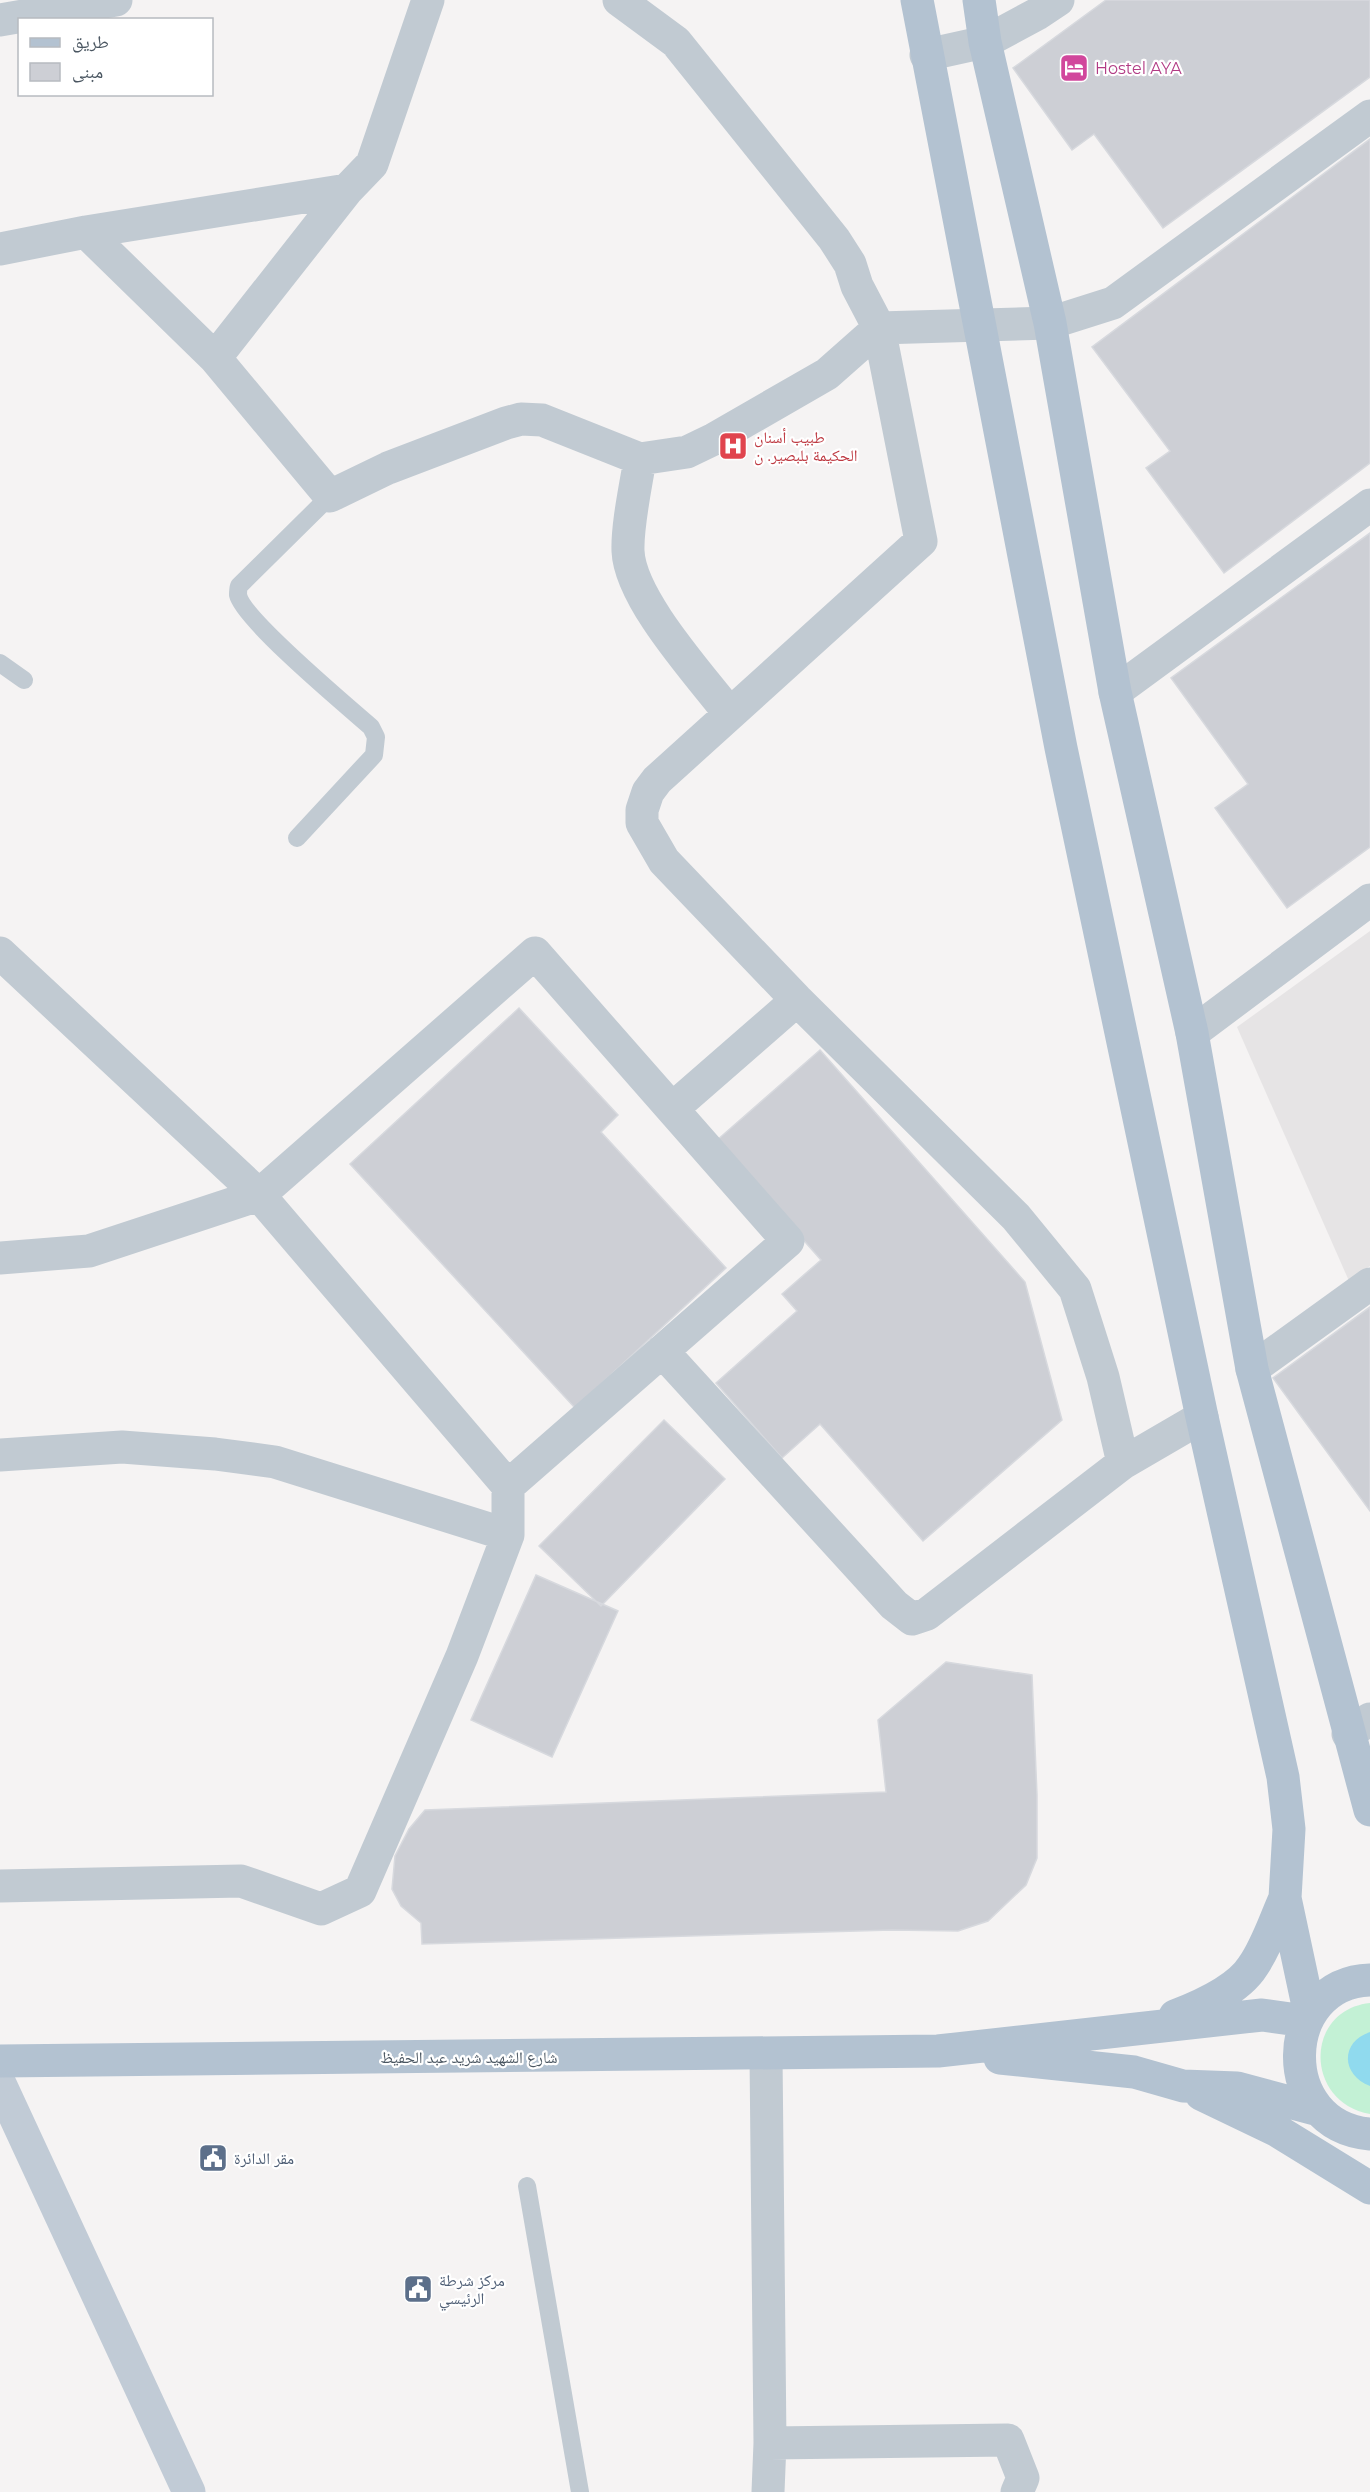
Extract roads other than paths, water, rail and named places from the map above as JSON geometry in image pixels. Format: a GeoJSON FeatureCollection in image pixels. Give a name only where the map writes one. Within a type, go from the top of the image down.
{"type":"FeatureCollection","features":[{"type":"Feature","properties":{"kind":"main road"},"geometry":{"type":"LineString","coordinates":[[917,0],[1061,747],[1202,1417],[1284,1777],[1289,1829],[1285,1898],[1308,2018]]}},
{"type":"Feature","properties":{"kind":"main road"},"geometry":{"type":"LineString","coordinates":[[979,0],[985,42],[1050,323],[1115,692],[1192,1033],[1252,1370],[1359,1726],[1370,1810]]}},
{"type":"Feature","properties":{"kind":"main road"},"geometry":{"type":"LineString","coordinates":[[1138,2029],[1203,2006],[1230,1988],[1253,1967],[1285,1898]]}},
{"type":"Feature","properties":{"kind":"main road"},"geometry":{"type":"LineString","coordinates":[[1370,1980],[1343,1986],[1324,1998],[1308,2018],[1298,2057],[1303,2086],[1327,2117],[1370,2157]]}},
{"type":"Feature","properties":{"kind":"main road"},"geometry":{"type":"LineString","coordinates":[[938,2051],[1262,2014],[1308,2018]]}},
{"type":"Feature","properties":{"kind":"main road"},"geometry":{"type":"LineString","coordinates":[[938,2051],[1134,2072],[1183,2086],[1276,2130],[1370,2188]]}},
{"type":"Feature","properties":{"kind":"main road","name":"شارع الشهيد شريد عبد الحفيظ"},"geometry":{"type":"LineString","coordinates":[[0,2061],[766,2055],[938,2051]]}},
{"type":"Feature","properties":{"kind":"main road"},"geometry":{"type":"LineString","coordinates":[[1183,2086],[1237,2088],[1327,2117],[1357,2133],[1370,2134]]}},
{"type":"Feature","properties":{"kind":"street"},"geometry":{"type":"LineString","coordinates":[[0,20],[116,0]]}},
{"type":"Feature","properties":{"kind":"street"},"geometry":{"type":"LineString","coordinates":[[214,358],[347,190],[372,164],[428,0]]}},
{"type":"Feature","properties":{"kind":"street"},"geometry":{"type":"LineString","coordinates":[[619,0],[676,42],[834,239],[850,264],[857,286],[879,328],[921,541],[657,780],[648,792],[642,810],[642,822],[664,861],[797,1000],[1016,1216],[1075,1288],[1103,1377],[1123,1463]]}},
{"type":"Feature","properties":{"kind":"street"},"geometry":{"type":"LineString","coordinates":[[926,55],[985,42],[1058,0]]}},
{"type":"Feature","properties":{"kind":"street"},"geometry":{"type":"LineString","coordinates":[[86,232],[214,358],[330,496],[388,468],[521,419],[542,420],[640,459],[687,452],[714,440],[827,374],[879,328],[980,327],[1050,323],[1113,303],[1370,116]]}},
{"type":"Feature","properties":{"kind":"street"},"geometry":{"type":"LineString","coordinates":[[0,249],[86,232],[347,190]]}},
{"type":"Feature","properties":{"kind":"street"},"geometry":{"type":"LineString","coordinates":[[640,459],[628,549],[631,572],[654,616],[729,713]]}},
{"type":"Feature","properties":{"kind":"street"},"geometry":{"type":"LineString","coordinates":[[1115,692],[1370,505]]}},
{"type":"Feature","properties":{"kind":"street"},"geometry":{"type":"LineString","coordinates":[[1192,1033],[1370,900]]}},
{"type":"Feature","properties":{"kind":"street"},"geometry":{"type":"LineString","coordinates":[[0,953],[259,1195],[508,1486],[508,1535],[462,1656],[360,1891],[321,1909],[242,1881],[0,1886]]}},
{"type":"Feature","properties":{"kind":"street"},"geometry":{"type":"LineString","coordinates":[[0,1258],[89,1251],[259,1195],[535,953],[788,1240],[508,1486]]}},
{"type":"Feature","properties":{"kind":"street"},"geometry":{"type":"LineString","coordinates":[[672,1109],[797,1000]]}},
{"type":"Feature","properties":{"kind":"street"},"geometry":{"type":"LineString","coordinates":[[1252,1370],[1370,1284]]}},
{"type":"Feature","properties":{"kind":"street"},"geometry":{"type":"LineString","coordinates":[[662,1351],[894,1605],[912,1619],[927,1614],[1123,1463],[1202,1417]]}},
{"type":"Feature","properties":{"kind":"street"},"geometry":{"type":"LineString","coordinates":[[0,1455],[122,1447],[215,1454],[275,1462],[508,1535]]}},
{"type":"Feature","properties":{"kind":"street"},"geometry":{"type":"LineString","coordinates":[[766,2055],[770,2443],[768,2492]]}},
{"type":"Feature","properties":{"kind":"street"},"geometry":{"type":"LineString","coordinates":[[0,2084],[189,2492]]}},
{"type":"Feature","properties":{"kind":"street"},"geometry":{"type":"LineString","coordinates":[[770,2443],[1008,2440],[1023,2478],[1017,2492]]}},
{"type":"Feature","properties":{"kind":"lane"},"geometry":{"type":"LineString","coordinates":[[297,838],[374,755],[376,737],[371,728],[265,631],[238,596],[238,586],[330,496]]}},
{"type":"Feature","properties":{"kind":"lane"},"geometry":{"type":"LineString","coordinates":[[0,663],[24,680]]}},
{"type":"Feature","properties":{"kind":"lane"},"geometry":{"type":"LineString","coordinates":[[527,2186],[580,2492]]}},
{"type":"Feature","properties":{"kind":"water"},"geometry":{"type":"Polygon","coordinates":[[[1370,2032],[1370,2086],[1360,2081],[1354,2074],[1349,2067],[1348,2059],[1353,2043],[1370,2032]]]}},
{"type":"Feature","properties":{"kind":"place","name":"Hostel AYA"},"geometry":{"type":"Point","coordinates":[1074,68]}},
{"type":"Feature","properties":{"kind":"place","name":"طبيب أسنان الحكيمة بلبصير. ن"},"geometry":{"type":"Point","coordinates":[733,446]}},
{"type":"Feature","properties":{"kind":"place","name":"مقر الدائرة"},"geometry":{"type":"Point","coordinates":[213,2158]}},
{"type":"Feature","properties":{"kind":"place","name":"مركز شرطة الرئيسي"},"geometry":{"type":"Point","coordinates":[418,2289]}}]}
